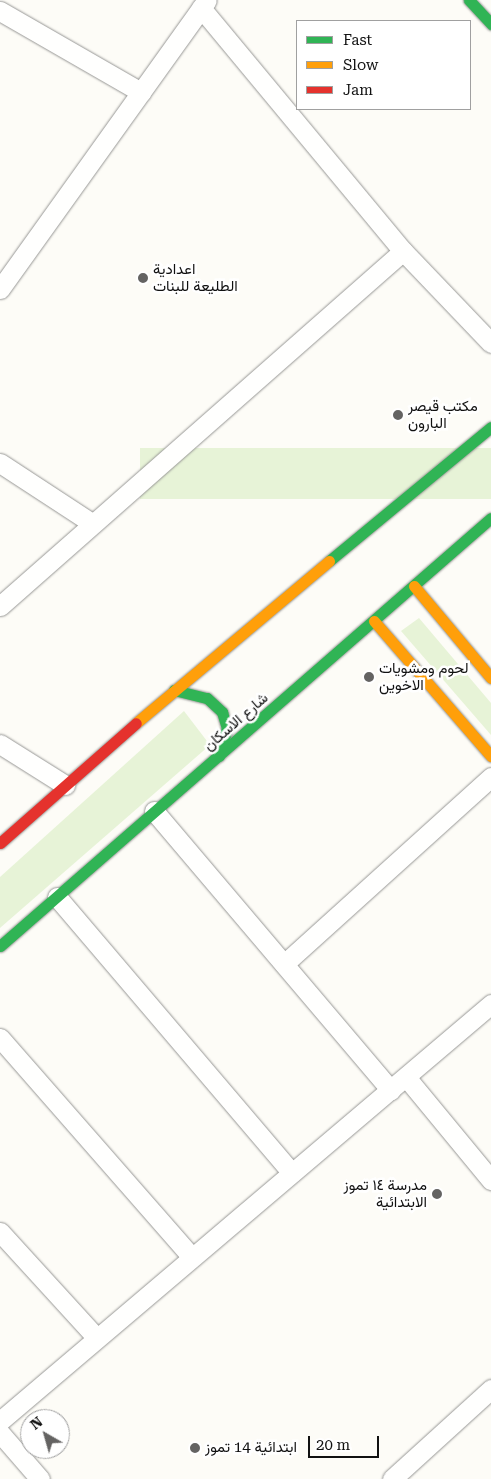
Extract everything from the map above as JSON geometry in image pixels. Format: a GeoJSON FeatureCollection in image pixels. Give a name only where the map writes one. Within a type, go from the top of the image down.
{"type":"FeatureCollection","features":[{"type":"Feature","properties":{"kind":"main road"},"geometry":{"type":"LineString","coordinates":[[469,0],[491,24]]}},
{"type":"Feature","properties":{"kind":"main road"},"geometry":{"type":"LineString","coordinates":[[0,843],[174,690],[491,427]]}},
{"type":"Feature","properties":{"kind":"main road","name":"شارع الاسكان"},"geometry":{"type":"LineString","coordinates":[[0,946],[491,518]]}},
{"type":"Feature","properties":{"kind":"main road"},"geometry":{"type":"LineString","coordinates":[[414,586],[491,678]]}},
{"type":"Feature","properties":{"kind":"main road"},"geometry":{"type":"LineString","coordinates":[[374,621],[491,756]]}},
{"type":"Feature","properties":{"kind":"main road"},"geometry":{"type":"LineString","coordinates":[[174,690],[206,698],[222,712],[227,728],[220,756]]}},
{"type":"Feature","properties":{"kind":"street"},"geometry":{"type":"LineString","coordinates":[[0,289],[204,4],[404,251],[491,343]]}},
{"type":"Feature","properties":{"kind":"street"},"geometry":{"type":"LineString","coordinates":[[0,11],[141,92]]}},
{"type":"Feature","properties":{"kind":"street"},"geometry":{"type":"LineString","coordinates":[[0,606],[90,522],[404,251]]}},
{"type":"Feature","properties":{"kind":"street"},"geometry":{"type":"LineString","coordinates":[[0,463],[90,522]]}},
{"type":"Feature","properties":{"kind":"street"},"geometry":{"type":"LineString","coordinates":[[0,744],[65,785]]}},
{"type":"Feature","properties":{"kind":"street"},"geometry":{"type":"LineString","coordinates":[[284,964],[491,777]]}},
{"type":"Feature","properties":{"kind":"street"},"geometry":{"type":"LineString","coordinates":[[154,811],[391,1090]]}},
{"type":"Feature","properties":{"kind":"street"},"geometry":{"type":"LineString","coordinates":[[57,897],[292,1173]]}},
{"type":"Feature","properties":{"kind":"street"},"geometry":{"type":"LineString","coordinates":[[0,1420],[491,1004]]}},
{"type":"Feature","properties":{"kind":"street"},"geometry":{"type":"LineString","coordinates":[[0,1038],[192,1257]]}},
{"type":"Feature","properties":{"kind":"street"},"geometry":{"type":"LineString","coordinates":[[406,1077],[491,1180]]}},
{"type":"Feature","properties":{"kind":"street"},"geometry":{"type":"LineString","coordinates":[[0,1232],[96,1337]]}},
{"type":"Feature","properties":{"kind":"street"},"geometry":{"type":"LineString","coordinates":[[401,1476],[491,1389]]}},
{"type":"Feature","properties":{"kind":"street"},"geometry":{"type":"LineString","coordinates":[[0,1433],[40,1479]]}},
{"type":"Feature","properties":{"kind":"green space"},"geometry":{"type":"Polygon","coordinates":[[[140,448],[491,448],[491,499],[140,499],[140,448]]]}},
{"type":"Feature","properties":{"kind":"green space"},"geometry":{"type":"Polygon","coordinates":[[[419,618],[491,703],[491,735],[401,631],[419,618]]]}},
{"type":"Feature","properties":{"kind":"green space"},"geometry":{"type":"Polygon","coordinates":[[[184,711],[210,745],[0,928],[0,877],[184,711]]]}},
{"type":"Feature","properties":{"kind":"traffic: fast"},"geometry":{"type":"LineString","coordinates":[[469,0],[491,24]]}},
{"type":"Feature","properties":{"kind":"traffic: fast"},"geometry":{"type":"LineString","coordinates":[[329,561],[491,427]]}},
{"type":"Feature","properties":{"kind":"traffic: fast"},"geometry":{"type":"LineString","coordinates":[[0,946],[491,518]]}},
{"type":"Feature","properties":{"kind":"traffic: fast"},"geometry":{"type":"LineString","coordinates":[[174,690],[207,698],[222,712],[227,728],[219,756]]}},
{"type":"Feature","properties":{"kind":"traffic: slow"},"geometry":{"type":"LineString","coordinates":[[136,723],[329,561]]}},
{"type":"Feature","properties":{"kind":"traffic: slow"},"geometry":{"type":"LineString","coordinates":[[414,586],[491,678]]}},
{"type":"Feature","properties":{"kind":"traffic: slow"},"geometry":{"type":"LineString","coordinates":[[374,621],[491,756]]}},
{"type":"Feature","properties":{"kind":"traffic: jam"},"geometry":{"type":"LineString","coordinates":[[0,843],[136,723]]}},
{"type":"Feature","properties":{"kind":"place","name":"اعدادية الطليعة للبنات"},"geometry":{"type":"Point","coordinates":[143,278]}},
{"type":"Feature","properties":{"kind":"place","name":"مكتب قيصر البارون"},"geometry":{"type":"Point","coordinates":[398,415]}},
{"type":"Feature","properties":{"kind":"place","name":"لحوم ومشويات الاخوين"},"geometry":{"type":"Point","coordinates":[369,677]}},
{"type":"Feature","properties":{"kind":"place","name":"مدرسة ١٤ تموز الابتدائية"},"geometry":{"type":"Point","coordinates":[437,1194]}},
{"type":"Feature","properties":{"kind":"place","name":"ابتدائية 14 تموز"},"geometry":{"type":"Point","coordinates":[195,1448]}}]}
